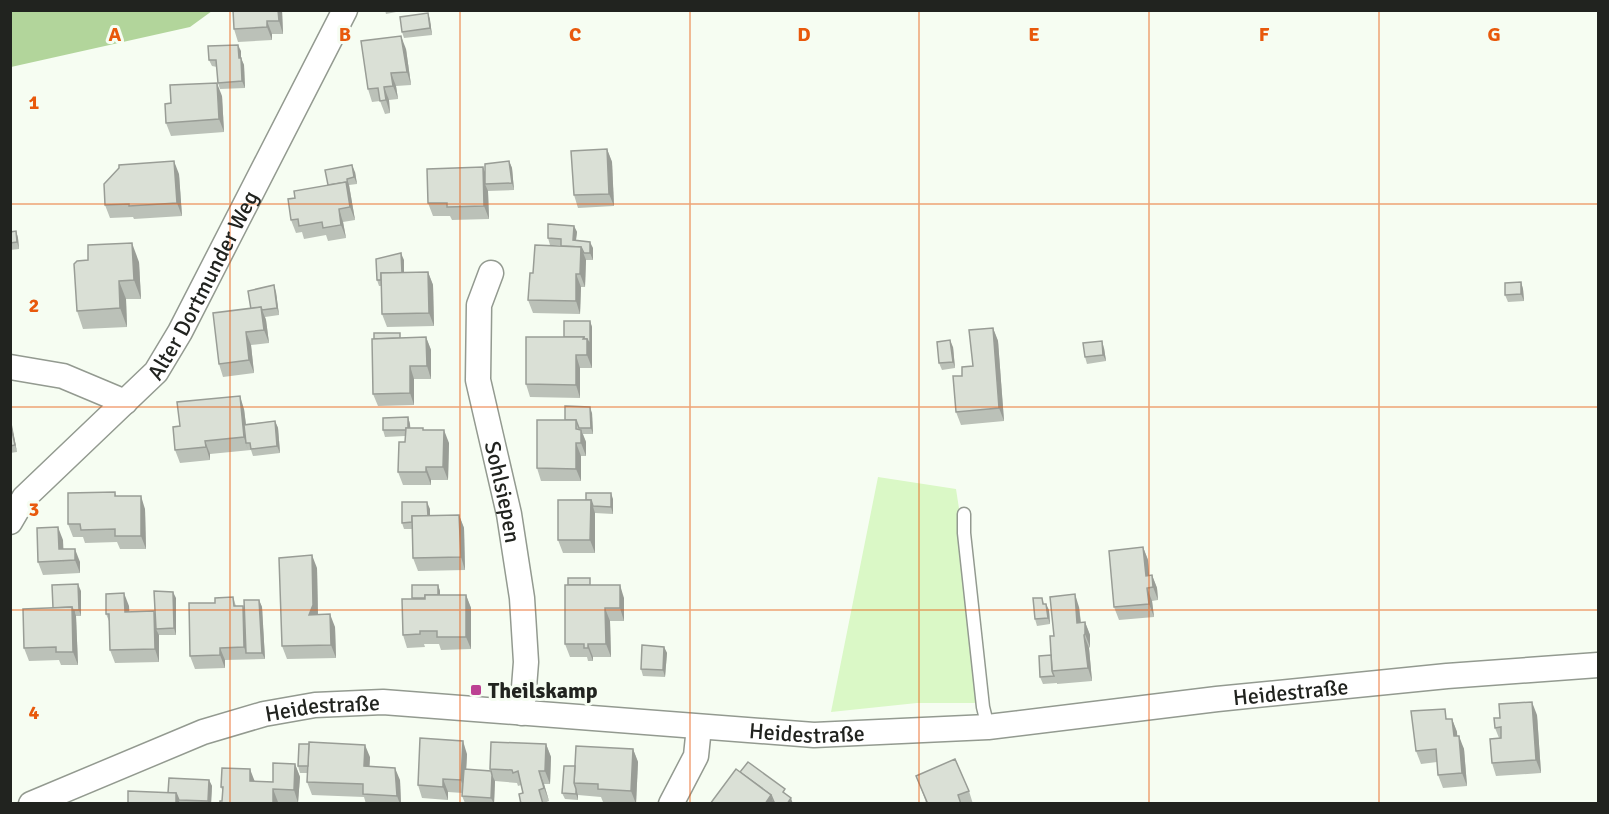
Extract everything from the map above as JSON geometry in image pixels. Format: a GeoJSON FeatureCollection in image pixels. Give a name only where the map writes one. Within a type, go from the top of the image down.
{"type":"FeatureCollection","features":[{"type":"Feature","properties":{"kind":"street","name":"Alter Dortmunder Weg"},"geometry":{"type":"LineString","coordinates":[[10,522],[24,498],[156,372],[180,332],[345,10]]}},
{"type":"Feature","properties":{"kind":"street","name":"Sohlsiepen"},"geometry":{"type":"LineString","coordinates":[[491,273],[479,305],[478,380],[509,514],[522,598],[526,662],[522,713]]}},
{"type":"Feature","properties":{"kind":"street"},"geometry":{"type":"LineString","coordinates":[[10,368],[63,376],[124,402]]}},
{"type":"Feature","properties":{"kind":"street","name":"Heidestraße"},"geometry":{"type":"LineString","coordinates":[[31,804],[203,732],[264,714],[315,705],[383,702],[814,735],[988,727],[1229,698],[1447,676],[1599,665]]}},
{"type":"Feature","properties":{"kind":"street"},"geometry":{"type":"LineString","coordinates":[[671,804],[696,756],[699,727]]}},
{"type":"Feature","properties":{"kind":"lane"},"geometry":{"type":"LineString","coordinates":[[964,514],[964,533],[983,707],[988,727]]}},
{"type":"Feature","properties":{"kind":"green space"},"geometry":{"type":"Polygon","coordinates":[[[10,11],[212,11],[190,27],[11,67],[10,11]]]}},
{"type":"Feature","properties":{"kind":"green space"},"geometry":{"type":"Polygon","coordinates":[[[878,477],[956,489],[989,703],[917,703],[831,712],[878,477]]]}},
{"type":"Feature","properties":{"kind":"building"},"geometry":{"type":"Polygon","coordinates":[[[233,10],[278,10],[279,21],[267,21],[267,27],[234,29],[233,10]]]}},
{"type":"Feature","properties":{"kind":"building"},"geometry":{"type":"Polygon","coordinates":[[[428,13],[430,28],[402,32],[400,17],[428,13]]]}},
{"type":"Feature","properties":{"kind":"building"},"geometry":{"type":"Polygon","coordinates":[[[401,36],[407,72],[391,73],[393,86],[384,87],[386,100],[380,101],[378,88],[368,89],[361,41],[401,36]]]}},
{"type":"Feature","properties":{"kind":"building"},"geometry":{"type":"Polygon","coordinates":[[[238,45],[242,81],[218,83],[216,60],[209,60],[208,46],[238,45]]]}},
{"type":"Feature","properties":{"kind":"building"},"geometry":{"type":"Polygon","coordinates":[[[217,83],[219,119],[166,123],[165,104],[171,103],[170,85],[217,83]]]}},
{"type":"Feature","properties":{"kind":"building"},"geometry":{"type":"Polygon","coordinates":[[[607,149],[609,194],[574,195],[571,151],[607,149]]]}},
{"type":"Feature","properties":{"kind":"building"},"geometry":{"type":"Polygon","coordinates":[[[174,161],[177,203],[105,205],[104,184],[119,168],[119,165],[174,161]]]}},
{"type":"Feature","properties":{"kind":"building"},"geometry":{"type":"Polygon","coordinates":[[[509,161],[512,183],[485,184],[485,164],[509,161]]]}},
{"type":"Feature","properties":{"kind":"building"},"geometry":{"type":"Polygon","coordinates":[[[352,165],[354,177],[347,179],[348,189],[346,182],[328,185],[325,170],[352,165]]]}},
{"type":"Feature","properties":{"kind":"building"},"geometry":{"type":"Polygon","coordinates":[[[483,167],[484,206],[447,207],[447,203],[428,203],[427,169],[483,167]]]}},
{"type":"Feature","properties":{"kind":"building"},"geometry":{"type":"Polygon","coordinates":[[[346,182],[350,207],[339,209],[341,225],[323,228],[322,222],[299,226],[298,219],[291,220],[288,199],[295,198],[294,191],[346,182]]]}},
{"type":"Feature","properties":{"kind":"building"},"geometry":{"type":"Polygon","coordinates":[[[548,224],[574,226],[573,240],[590,242],[590,253],[584,253],[581,247],[561,246],[561,239],[548,238],[548,224]]]}},
{"type":"Feature","properties":{"kind":"building"},"geometry":{"type":"Polygon","coordinates":[[[16,231],[17,242],[10,243],[10,232],[16,231]]]}},
{"type":"Feature","properties":{"kind":"building"},"geometry":{"type":"Polygon","coordinates":[[[132,243],[134,280],[119,281],[120,308],[77,311],[74,264],[77,261],[88,260],[88,245],[132,243]]]}},
{"type":"Feature","properties":{"kind":"building"},"geometry":{"type":"Polygon","coordinates":[[[535,245],[581,247],[580,274],[576,274],[576,301],[528,300],[535,245]]]}},
{"type":"Feature","properties":{"kind":"building"},"geometry":{"type":"Polygon","coordinates":[[[401,253],[402,273],[381,273],[381,280],[377,280],[376,259],[401,253]]]}},
{"type":"Feature","properties":{"kind":"building"},"geometry":{"type":"Polygon","coordinates":[[[428,272],[429,313],[382,314],[381,273],[428,272]]]}},
{"type":"Feature","properties":{"kind":"building"},"geometry":{"type":"Polygon","coordinates":[[[1521,282],[1521,294],[1505,295],[1505,283],[1521,282]]]}},
{"type":"Feature","properties":{"kind":"building"},"geometry":{"type":"Polygon","coordinates":[[[274,285],[277,308],[251,309],[248,291],[274,285]]]}},
{"type":"Feature","properties":{"kind":"building"},"geometry":{"type":"Polygon","coordinates":[[[261,307],[264,330],[246,332],[249,360],[219,364],[213,313],[261,307]]]}},
{"type":"Feature","properties":{"kind":"building"},"geometry":{"type":"Polygon","coordinates":[[[564,321],[590,321],[590,345],[584,337],[564,337],[564,321]]]}},
{"type":"Feature","properties":{"kind":"building"},"geometry":{"type":"Polygon","coordinates":[[[993,328],[999,408],[956,412],[953,376],[962,376],[962,367],[973,366],[969,330],[993,328]]]}},
{"type":"Feature","properties":{"kind":"building"},"geometry":{"type":"Polygon","coordinates":[[[374,333],[400,333],[400,338],[374,339],[374,333]]]}},
{"type":"Feature","properties":{"kind":"building"},"geometry":{"type":"Polygon","coordinates":[[[426,337],[427,366],[410,366],[410,393],[373,394],[372,339],[426,337]]]}},
{"type":"Feature","properties":{"kind":"building"},"geometry":{"type":"Polygon","coordinates":[[[526,337],[584,337],[583,339],[587,339],[587,355],[576,355],[576,385],[526,384],[526,337]]]}},
{"type":"Feature","properties":{"kind":"building"},"geometry":{"type":"Polygon","coordinates":[[[950,340],[953,362],[939,363],[937,342],[950,340]]]}},
{"type":"Feature","properties":{"kind":"building"},"geometry":{"type":"Polygon","coordinates":[[[1102,341],[1103,355],[1085,357],[1083,343],[1102,341]]]}},
{"type":"Feature","properties":{"kind":"building"},"geometry":{"type":"Polygon","coordinates":[[[240,396],[244,437],[205,441],[206,447],[175,450],[173,427],[180,426],[177,402],[240,396]]]}},
{"type":"Feature","properties":{"kind":"building"},"geometry":{"type":"Polygon","coordinates":[[[565,406],[590,407],[591,428],[579,428],[576,420],[565,420],[565,406]]]}},
{"type":"Feature","properties":{"kind":"building"},"geometry":{"type":"Polygon","coordinates":[[[408,417],[406,430],[383,430],[383,418],[408,417]]]}},
{"type":"Feature","properties":{"kind":"building"},"geometry":{"type":"Polygon","coordinates":[[[537,420],[576,420],[576,429],[581,430],[581,443],[576,443],[576,469],[537,468],[537,420]]]}},
{"type":"Feature","properties":{"kind":"building"},"geometry":{"type":"Polygon","coordinates":[[[275,421],[277,446],[251,449],[250,443],[246,443],[244,425],[275,421]]]}},
{"type":"Feature","properties":{"kind":"building"},"geometry":{"type":"Polygon","coordinates":[[[10,422],[15,445],[10,446],[10,422]]]}},
{"type":"Feature","properties":{"kind":"building"},"geometry":{"type":"Polygon","coordinates":[[[406,428],[444,430],[443,467],[426,467],[426,472],[398,472],[399,442],[405,442],[406,428]]]}},
{"type":"Feature","properties":{"kind":"building"},"geometry":{"type":"Polygon","coordinates":[[[115,492],[115,496],[141,496],[141,536],[115,536],[115,529],[81,530],[80,524],[68,524],[68,493],[115,492]]]}},
{"type":"Feature","properties":{"kind":"building"},"geometry":{"type":"Polygon","coordinates":[[[586,493],[611,493],[611,507],[593,506],[591,500],[586,500],[586,493]]]}},
{"type":"Feature","properties":{"kind":"building"},"geometry":{"type":"Polygon","coordinates":[[[558,500],[591,500],[590,540],[558,540],[558,500]]]}},
{"type":"Feature","properties":{"kind":"building"},"geometry":{"type":"Polygon","coordinates":[[[402,502],[427,502],[428,516],[412,516],[412,522],[402,523],[402,502]]]}},
{"type":"Feature","properties":{"kind":"building"},"geometry":{"type":"Polygon","coordinates":[[[459,515],[461,557],[413,558],[412,516],[459,515]]]}},
{"type":"Feature","properties":{"kind":"building"},"geometry":{"type":"Polygon","coordinates":[[[58,527],[59,549],[75,549],[75,560],[38,562],[37,528],[58,527]]]}},
{"type":"Feature","properties":{"kind":"building"},"geometry":{"type":"Polygon","coordinates":[[[1143,547],[1146,576],[1152,575],[1153,587],[1147,588],[1149,604],[1114,607],[1109,551],[1143,547]]]}},
{"type":"Feature","properties":{"kind":"building"},"geometry":{"type":"Polygon","coordinates":[[[312,555],[313,605],[309,615],[330,614],[331,645],[282,646],[279,558],[312,555]]]}},
{"type":"Feature","properties":{"kind":"building"},"geometry":{"type":"Polygon","coordinates":[[[568,578],[590,578],[590,585],[568,585],[568,578]]]}},
{"type":"Feature","properties":{"kind":"building"},"geometry":{"type":"Polygon","coordinates":[[[78,584],[79,610],[74,610],[74,614],[72,607],[53,608],[52,585],[78,584]]]}},
{"type":"Feature","properties":{"kind":"building"},"geometry":{"type":"Polygon","coordinates":[[[412,585],[438,585],[438,595],[412,598],[412,585]]]}},
{"type":"Feature","properties":{"kind":"building"},"geometry":{"type":"Polygon","coordinates":[[[565,585],[620,585],[620,608],[605,608],[606,644],[588,644],[588,648],[584,648],[584,644],[565,644],[565,585]]]}},
{"type":"Feature","properties":{"kind":"building"},"geometry":{"type":"Polygon","coordinates":[[[154,591],[173,592],[174,628],[156,629],[154,591]]]}},
{"type":"Feature","properties":{"kind":"building"},"geometry":{"type":"Polygon","coordinates":[[[124,593],[125,612],[154,611],[155,649],[110,650],[106,594],[124,593]]]}},
{"type":"Feature","properties":{"kind":"building"},"geometry":{"type":"Polygon","coordinates":[[[1075,594],[1077,623],[1085,622],[1084,635],[1088,668],[1052,671],[1050,636],[1054,636],[1050,597],[1075,594]]]}},
{"type":"Feature","properties":{"kind":"building"},"geometry":{"type":"Polygon","coordinates":[[[425,595],[466,595],[466,637],[437,637],[437,631],[420,631],[420,634],[403,635],[402,599],[425,599],[425,595]]]}},
{"type":"Feature","properties":{"kind":"building"},"geometry":{"type":"Polygon","coordinates":[[[233,597],[234,606],[243,606],[244,647],[220,648],[220,655],[190,656],[189,603],[215,603],[215,598],[233,597]]]}},
{"type":"Feature","properties":{"kind":"building"},"geometry":{"type":"Polygon","coordinates":[[[1033,598],[1042,598],[1043,604],[1046,604],[1048,618],[1035,619],[1033,598]]]}},
{"type":"Feature","properties":{"kind":"building"},"geometry":{"type":"Polygon","coordinates":[[[244,600],[259,600],[262,653],[246,653],[244,600]]]}},
{"type":"Feature","properties":{"kind":"building"},"geometry":{"type":"Polygon","coordinates":[[[72,607],[73,652],[56,652],[56,647],[24,648],[23,609],[72,607]]]}},
{"type":"Feature","properties":{"kind":"building"},"geometry":{"type":"Polygon","coordinates":[[[642,645],[664,647],[663,670],[641,669],[642,645]]]}},
{"type":"Feature","properties":{"kind":"building"},"geometry":{"type":"Polygon","coordinates":[[[1051,655],[1054,676],[1040,677],[1039,656],[1051,655]]]}},
{"type":"Feature","properties":{"kind":"building"},"geometry":{"type":"Polygon","coordinates":[[[1532,702],[1536,760],[1492,763],[1490,739],[1501,738],[1501,727],[1495,728],[1494,718],[1500,718],[1499,704],[1532,702]]]}},
{"type":"Feature","properties":{"kind":"building"},"geometry":{"type":"Polygon","coordinates":[[[1445,709],[1446,719],[1452,719],[1454,736],[1459,736],[1462,773],[1438,775],[1436,749],[1416,751],[1411,711],[1445,709]]]}},
{"type":"Feature","properties":{"kind":"building"},"geometry":{"type":"Polygon","coordinates":[[[420,738],[463,741],[461,780],[443,779],[443,787],[418,785],[420,738]]]}},
{"type":"Feature","properties":{"kind":"building"},"geometry":{"type":"Polygon","coordinates":[[[309,742],[365,745],[364,766],[395,768],[397,796],[363,794],[363,784],[307,782],[309,742]]]}},
{"type":"Feature","properties":{"kind":"building"},"geometry":{"type":"Polygon","coordinates":[[[491,742],[546,744],[545,771],[539,771],[544,788],[539,790],[543,804],[521,804],[519,794],[523,793],[518,771],[513,773],[512,770],[490,769],[491,742]]]}},
{"type":"Feature","properties":{"kind":"building"},"geometry":{"type":"Polygon","coordinates":[[[299,744],[309,744],[308,766],[298,766],[299,744]]]}},
{"type":"Feature","properties":{"kind":"building"},"geometry":{"type":"Polygon","coordinates":[[[576,746],[633,749],[631,791],[598,789],[598,784],[574,783],[576,746]]]}},
{"type":"Feature","properties":{"kind":"building"},"geometry":{"type":"Polygon","coordinates":[[[955,759],[969,791],[958,795],[961,804],[923,804],[927,802],[916,776],[955,759]]]}},
{"type":"Feature","properties":{"kind":"building"},"geometry":{"type":"Polygon","coordinates":[[[748,762],[785,789],[783,792],[791,798],[787,804],[776,804],[771,795],[740,772],[748,762]]]}},
{"type":"Feature","properties":{"kind":"building"},"geometry":{"type":"Polygon","coordinates":[[[273,763],[295,764],[294,790],[273,789],[273,804],[220,804],[223,787],[221,787],[222,768],[250,769],[250,781],[273,782],[273,763]]]}},
{"type":"Feature","properties":{"kind":"building"},"geometry":{"type":"Polygon","coordinates":[[[564,766],[575,766],[576,794],[562,793],[564,766]]]}},
{"type":"Feature","properties":{"kind":"building"},"geometry":{"type":"Polygon","coordinates":[[[464,769],[491,771],[491,798],[462,796],[464,769]]]}},
{"type":"Feature","properties":{"kind":"building"},"geometry":{"type":"Polygon","coordinates":[[[736,769],[771,795],[765,804],[710,804],[736,769]]]}},
{"type":"Feature","properties":{"kind":"building"},"geometry":{"type":"Polygon","coordinates":[[[169,778],[209,780],[208,801],[179,800],[176,793],[168,793],[169,778]]]}},
{"type":"Feature","properties":{"kind":"building"},"geometry":{"type":"Polygon","coordinates":[[[128,791],[176,793],[176,804],[128,804],[128,791]]]}},
{"type":"Feature","properties":{"kind":"place","name":"Theilskamp"},"geometry":{"type":"Point","coordinates":[476,690]}}]}
